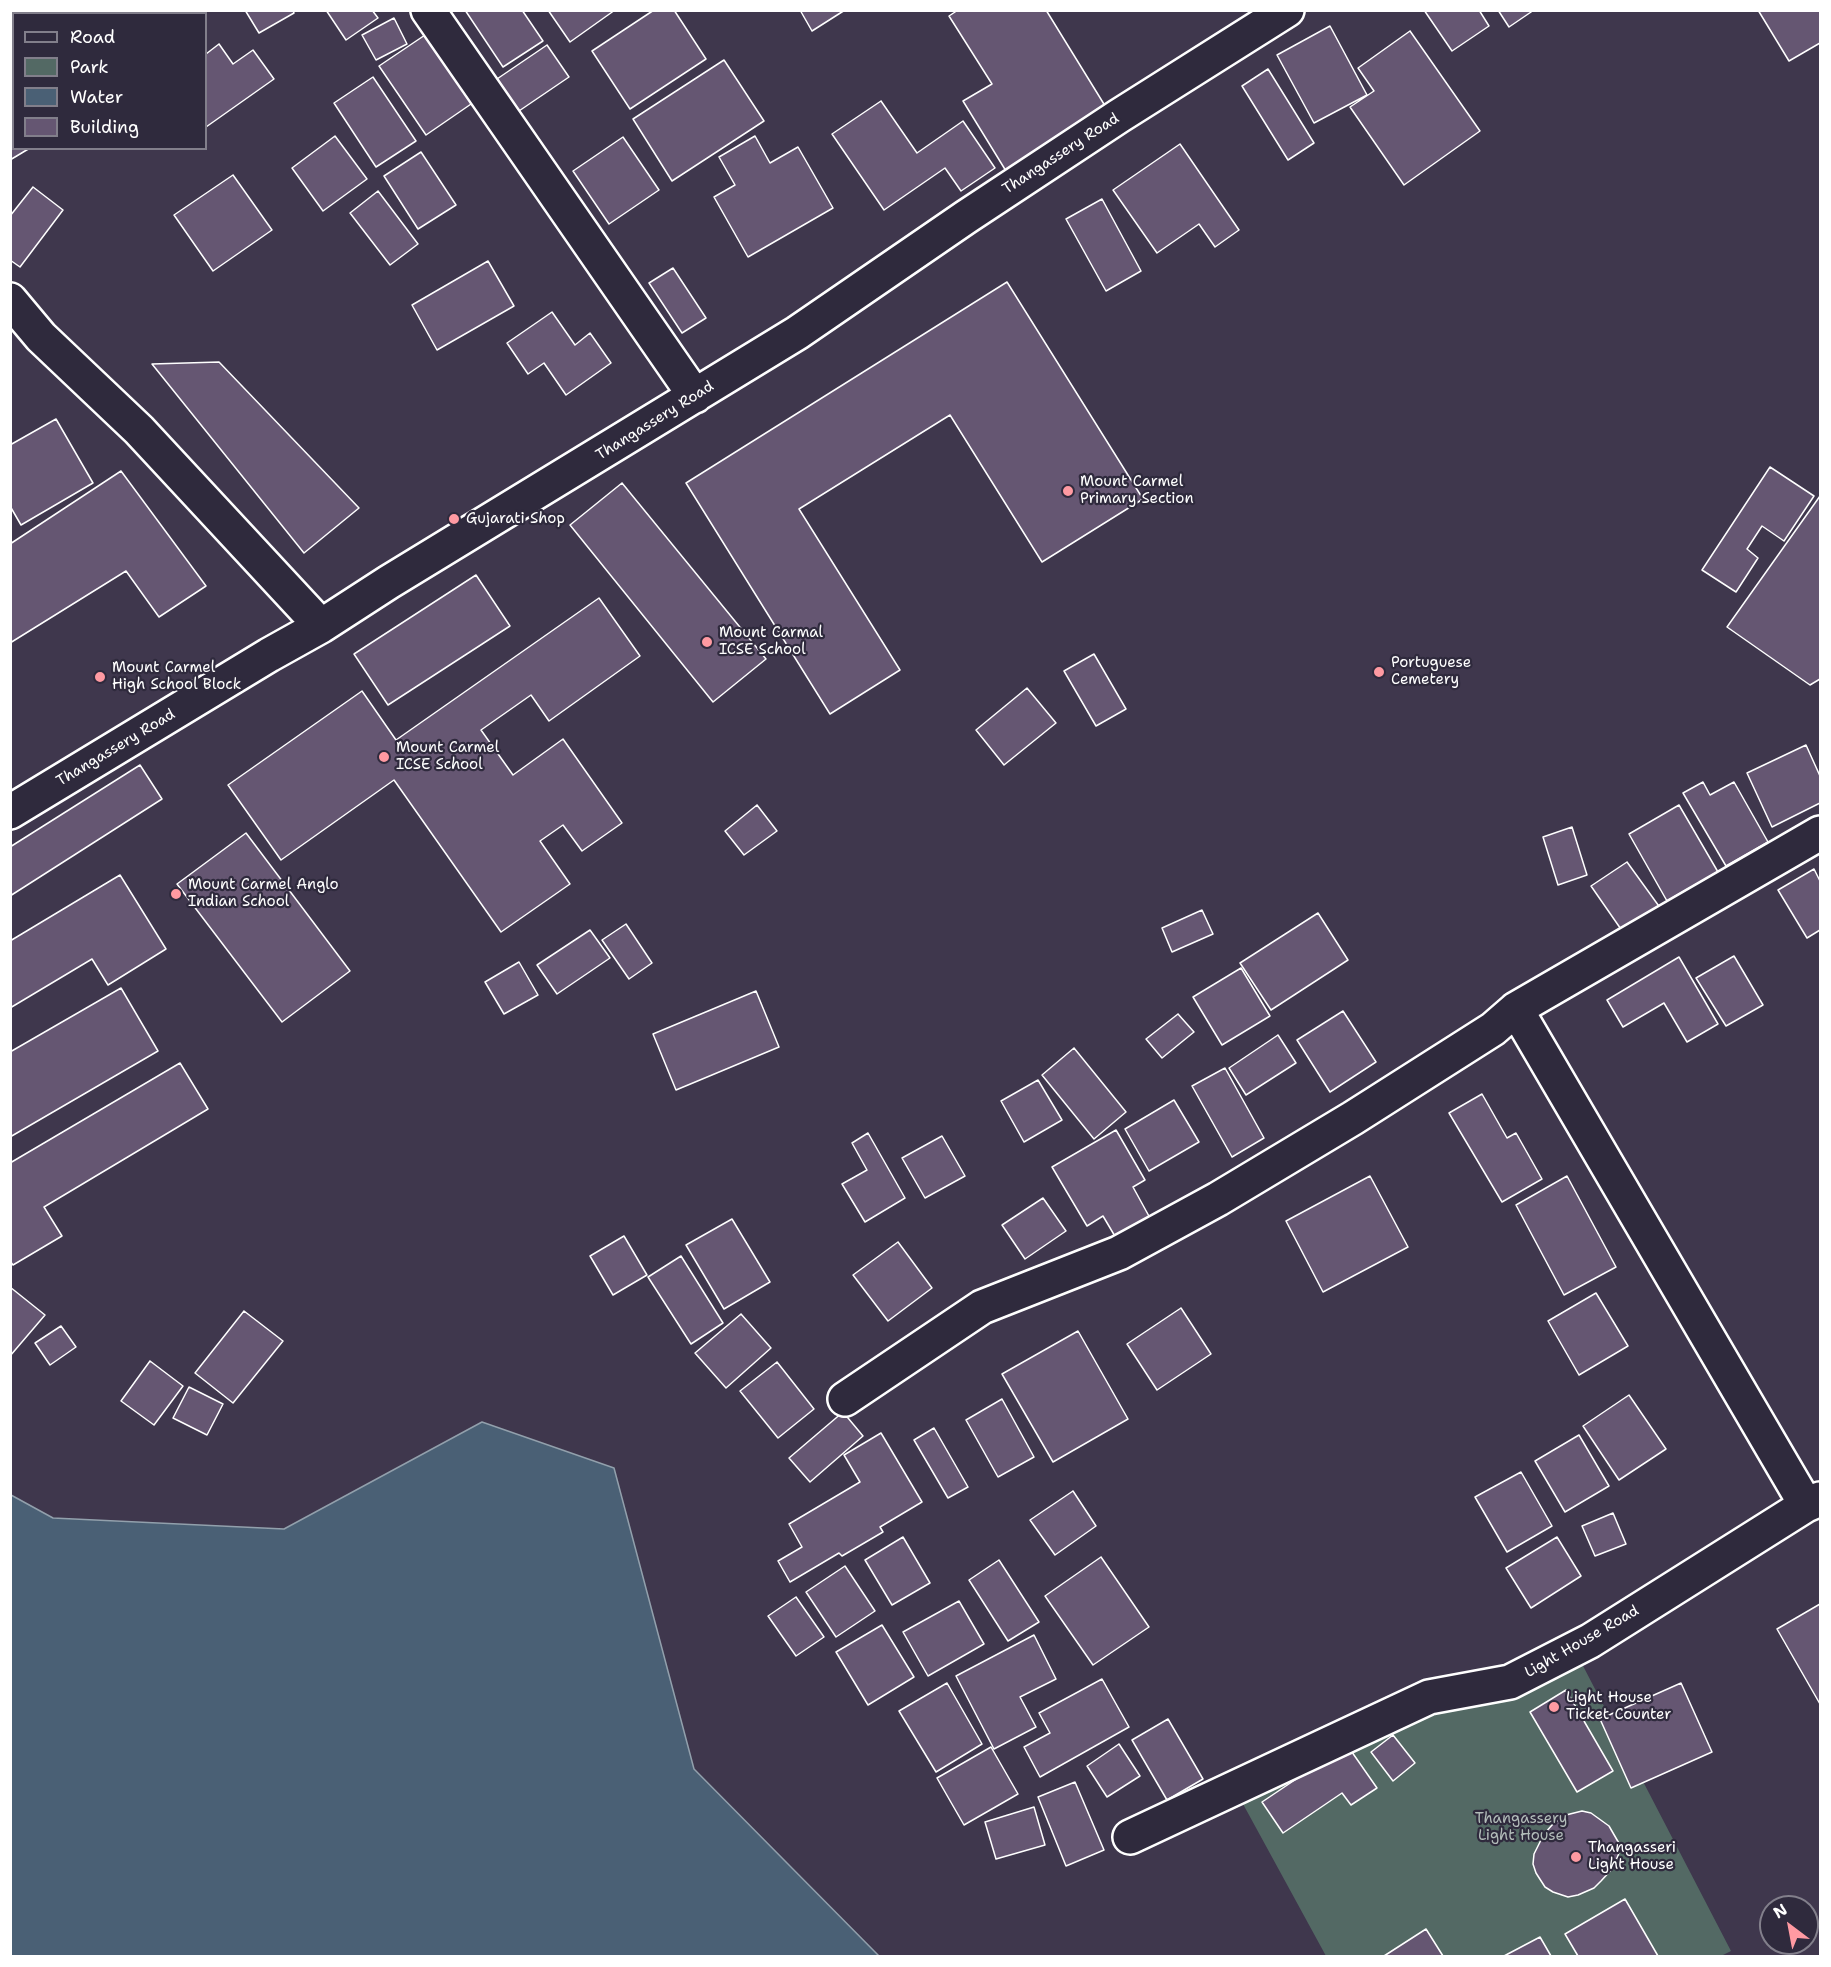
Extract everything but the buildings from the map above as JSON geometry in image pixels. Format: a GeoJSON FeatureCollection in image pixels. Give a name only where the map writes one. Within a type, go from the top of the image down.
{"type":"FeatureCollection","features":[{"type":"Feature","properties":{"kind":"street"},"geometry":{"type":"LineString","coordinates":[[428,10],[696,396]]}},
{"type":"Feature","properties":{"kind":"street","name":"Thangassery Road"},"geometry":{"type":"LineString","coordinates":[[10,812],[268,655],[321,626],[389,582],[797,333],[1119,116],[1287,10]]}},
{"type":"Feature","properties":{"kind":"street"},"geometry":{"type":"LineString","coordinates":[[10,300],[41,337],[139,430],[321,626]]}},
{"type":"Feature","properties":{"kind":"street"},"geometry":{"type":"LineString","coordinates":[[845,1400],[982,1307],[1119,1253],[1218,1199],[1483,1036],[1516,1009],[1821,833]]}},
{"type":"Feature","properties":{"kind":"street"},"geometry":{"type":"LineString","coordinates":[[1516,1009],[1813,1502]]}},
{"type":"Feature","properties":{"kind":"street","name":"Light House Road"},"geometry":{"type":"LineString","coordinates":[[1130,1837],[1429,1697],[1510,1682],[1590,1641],[1813,1502]]}},
{"type":"Feature","properties":{"kind":"green space","name":"Thangassery Light House"},"geometry":{"type":"Polygon","coordinates":[[[1581,1662],[1731,1951],[1721,1956],[1326,1956],[1243,1804],[1430,1710],[1514,1700],[1581,1662]]]}},
{"type":"Feature","properties":{"kind":"water"},"geometry":{"type":"Polygon","coordinates":[[[482,1422],[614,1468],[694,1769],[879,1956],[11,1956],[11,1495],[53,1518],[284,1529],[482,1422]]]}},
{"type":"Feature","properties":{"kind":"place","name":"Mount Carmel Primary Section"},"geometry":{"type":"Point","coordinates":[1068,491]}},
{"type":"Feature","properties":{"kind":"place","name":"Gujarati Shop"},"geometry":{"type":"Point","coordinates":[454,519]}},
{"type":"Feature","properties":{"kind":"place","name":"Mount Carmal ICSE School"},"geometry":{"type":"Point","coordinates":[707,642]}},
{"type":"Feature","properties":{"kind":"place","name":"Portuguese Cemetery"},"geometry":{"type":"Point","coordinates":[1379,672]}},
{"type":"Feature","properties":{"kind":"place","name":"Mount Carmel High School Block"},"geometry":{"type":"Point","coordinates":[100,677]}},
{"type":"Feature","properties":{"kind":"place","name":"Mount Carmel ICSE School"},"geometry":{"type":"Point","coordinates":[384,757]}},
{"type":"Feature","properties":{"kind":"place","name":"Mount Carmel Anglo Indian School"},"geometry":{"type":"Point","coordinates":[176,894]}},
{"type":"Feature","properties":{"kind":"place","name":"Light House Ticket Counter"},"geometry":{"type":"Point","coordinates":[1554,1707]}},
{"type":"Feature","properties":{"kind":"place","name":"Thangasseri Light House"},"geometry":{"type":"Point","coordinates":[1576,1857]}}]}
